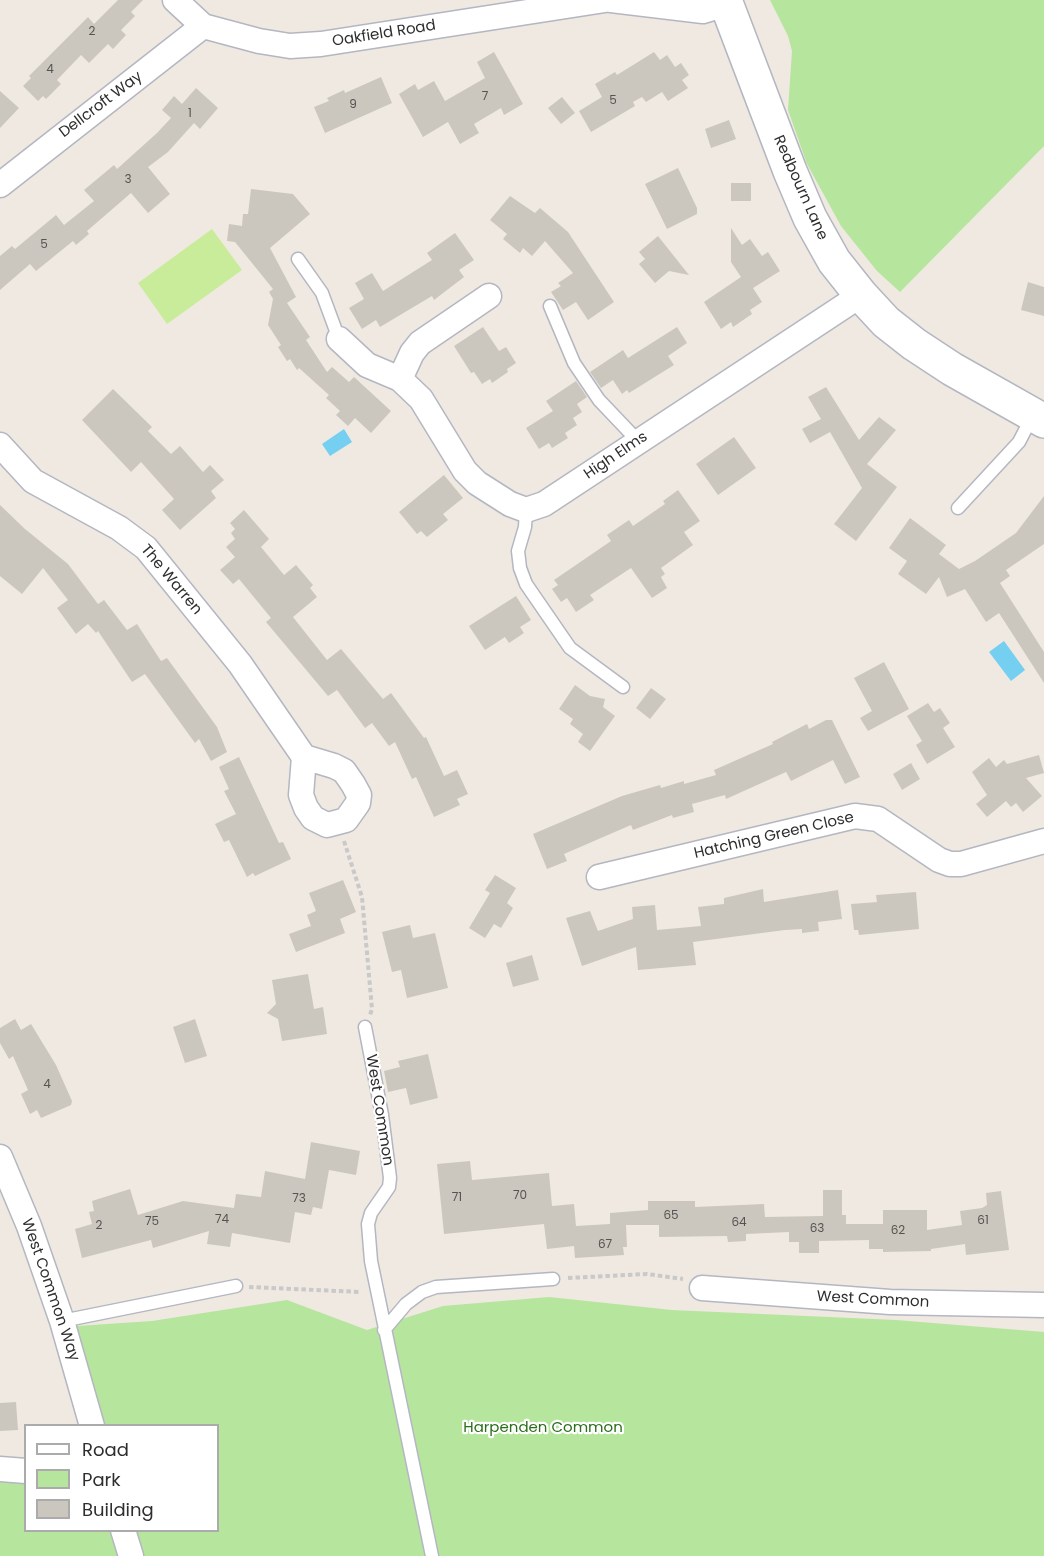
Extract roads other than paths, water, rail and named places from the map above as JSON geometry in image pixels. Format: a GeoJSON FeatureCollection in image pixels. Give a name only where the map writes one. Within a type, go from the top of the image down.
{"type":"FeatureCollection","features":[{"type":"Feature","properties":{"kind":"main road","name":"Redbourn Lane"},"geometry":{"type":"LineString","coordinates":[[725,2],[810,218],[834,261],[886,322],[914,344],[952,369],[1039,418]]}},
{"type":"Feature","properties":{"kind":"street","name":"Oakfield Road"},"geometry":{"type":"LineString","coordinates":[[175,0],[203,26],[290,46],[321,44],[605,0]]}},
{"type":"Feature","properties":{"kind":"street"},"geometry":{"type":"LineString","coordinates":[[611,0],[648,3],[695,11],[725,2]]}},
{"type":"Feature","properties":{"kind":"street","name":"Dellcroft Way"},"geometry":{"type":"LineString","coordinates":[[0,185],[203,26]]}},
{"type":"Feature","properties":{"kind":"street","name":"High Elms"},"geometry":{"type":"LineString","coordinates":[[525,510],[544,504],[861,295]]}},
{"type":"Feature","properties":{"kind":"street"},"geometry":{"type":"LineString","coordinates":[[400,379],[412,353],[420,343],[489,296]]}},
{"type":"Feature","properties":{"kind":"street"},"geometry":{"type":"LineString","coordinates":[[339,339],[367,365],[400,379],[421,399],[465,471],[492,494],[525,510]]}},
{"type":"Feature","properties":{"kind":"street","name":"The Warren"},"geometry":{"type":"LineString","coordinates":[[0,445],[33,481],[119,528],[146,548],[240,664],[304,757]]}},
{"type":"Feature","properties":{"kind":"street"},"geometry":{"type":"LineString","coordinates":[[304,757],[344,771],[354,784],[359,795],[358,803],[346,820],[327,825],[313,818],[306,808],[301,795],[304,757]]}},
{"type":"Feature","properties":{"kind":"street","name":"Hatching Green Close"},"geometry":{"type":"LineString","coordinates":[[599,878],[855,816],[878,819],[922,849],[950,864],[961,864],[1044,841]]}},
{"type":"Feature","properties":{"kind":"street","name":"West Common Way"},"geometry":{"type":"LineString","coordinates":[[0,1157],[62,1321],[92,1424]]}},
{"type":"Feature","properties":{"kind":"street","name":"West Common"},"geometry":{"type":"LineString","coordinates":[[702,1288],[890,1302],[1044,1305]]}},
{"type":"Feature","properties":{"kind":"street"},"geometry":{"type":"LineString","coordinates":[[0,1470],[24,1471]]}},
{"type":"Feature","properties":{"kind":"street"},"geometry":{"type":"LineString","coordinates":[[124,1532],[131,1556]]}},
{"type":"Feature","properties":{"kind":"lane"},"geometry":{"type":"LineString","coordinates":[[298,259],[322,293],[339,339]]}},
{"type":"Feature","properties":{"kind":"lane"},"geometry":{"type":"LineString","coordinates":[[550,306],[574,363],[599,400],[638,441]]}},
{"type":"Feature","properties":{"kind":"lane"},"geometry":{"type":"LineString","coordinates":[[958,508],[1039,418]]}},
{"type":"Feature","properties":{"kind":"lane"},"geometry":{"type":"LineString","coordinates":[[525,510],[525,527],[518,551],[520,568],[526,584],[570,648],[623,687]]}},
{"type":"Feature","properties":{"kind":"lane","name":"West Common"},"geometry":{"type":"LineString","coordinates":[[365,1027],[382,1115],[390,1178],[388,1187],[371,1213],[368,1224],[377,1301],[432,1556]]}},
{"type":"Feature","properties":{"kind":"lane"},"geometry":{"type":"LineString","coordinates":[[384,1330],[406,1304],[422,1292],[436,1287],[553,1279]]}},
{"type":"Feature","properties":{"kind":"lane"},"geometry":{"type":"LineString","coordinates":[[62,1321],[236,1286]]}},
{"type":"Feature","properties":{"kind":"water"},"geometry":{"type":"Polygon","coordinates":[[[344,429],[352,442],[330,456],[322,444],[344,429]]]}},
{"type":"Feature","properties":{"kind":"water"},"geometry":{"type":"Polygon","coordinates":[[[1004,641],[1025,670],[1011,681],[989,652],[1004,641]]]}},
{"type":"Feature","properties":{"kind":"park label","name":"Harpenden Common"},"geometry":{"type":"Point","coordinates":[543,1428]}}]}
